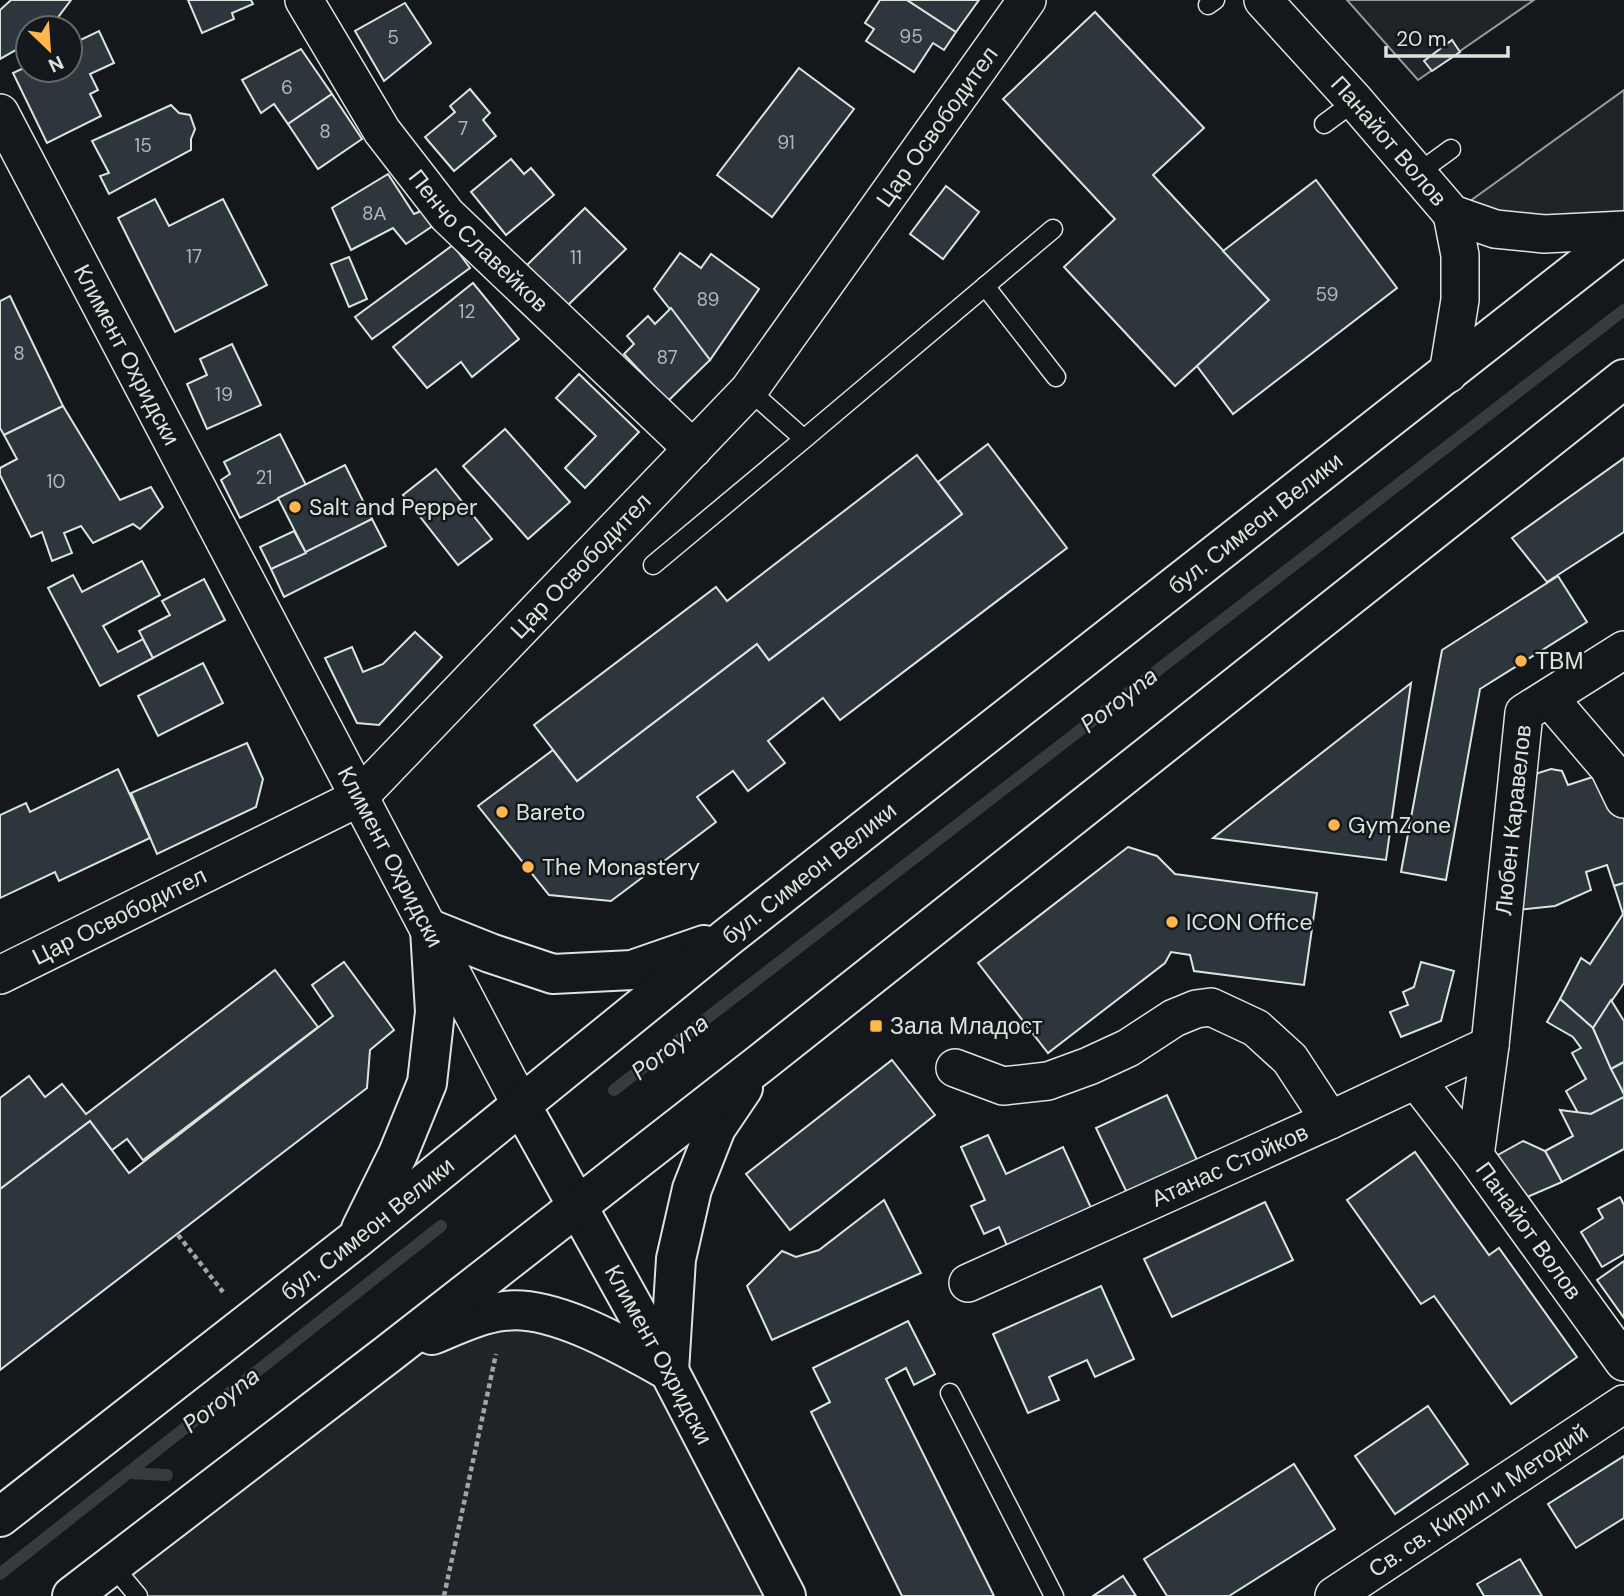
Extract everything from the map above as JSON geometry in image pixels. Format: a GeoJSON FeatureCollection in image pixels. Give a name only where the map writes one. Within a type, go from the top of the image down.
{"type":"FeatureCollection","features":[{"type":"Feature","properties":{"kind":"main road","name":"бул. Симеон Велики"},"geometry":{"type":"LineString","coordinates":[[0,1517],[356,1239],[729,936],[1624,232]]}},
{"type":"Feature","properties":{"kind":"main road"},"geometry":{"type":"LineString","coordinates":[[72,1596],[761,1063],[1624,379]]}},
{"type":"Feature","properties":{"kind":"main road"},"geometry":{"type":"LineString","coordinates":[[356,1239],[398,1154],[427,1083],[435,1012],[430,929],[553,974],[632,970],[729,936]]}},
{"type":"Feature","properties":{"kind":"main road"},"geometry":{"type":"LineString","coordinates":[[388,1354],[475,1317],[506,1310],[541,1314],[600,1332],[669,1371],[676,1259],[692,1189],[716,1128],[761,1063]]}},
{"type":"Feature","properties":{"kind":"main road","name":"Климент Охридски"},"geometry":{"type":"LineString","coordinates":[[521,1105],[669,1371],[786,1596]]}},
{"type":"Feature","properties":{"kind":"street","name":"Пенчо Славейков"},"geometry":{"type":"LineString","coordinates":[[304,0],[382,131],[447,215],[693,449]]}},
{"type":"Feature","properties":{"kind":"street","name":"Цар Освободител"},"geometry":{"type":"LineString","coordinates":[[0,975],[358,799],[748,390],[1027,0]]}},
{"type":"Feature","properties":{"kind":"street","name":"Панайот Волов"},"geometry":{"type":"LineString","coordinates":[[1263,0],[1452,214],[1495,229],[1544,234],[1624,232]]}},
{"type":"Feature","properties":{"kind":"street","name":"Климент Охридски"},"geometry":{"type":"LineString","coordinates":[[0,113],[521,1105]]}},
{"type":"Feature","properties":{"kind":"street"},"geometry":{"type":"LineString","coordinates":[[1448,373],[1460,300],[1460,255],[1452,214]]}},
{"type":"Feature","properties":{"kind":"street","name":"Любен Каравелов"},"geometry":{"type":"LineString","coordinates":[[1490,1045],[1524,713],[1624,650]]}},
{"type":"Feature","properties":{"kind":"street"},"geometry":{"type":"LineString","coordinates":[[1549,698],[1609,768],[1624,799]]}},
{"type":"Feature","properties":{"kind":"street"},"geometry":{"type":"LineString","coordinates":[[955,1068],[1003,1086],[1048,1081],[1090,1066],[1128,1048],[1174,1018],[1196,1009],[1211,1007],[1256,1028],[1282,1051],[1330,1120]]}},
{"type":"Feature","properties":{"kind":"street","name":"Панайот Волов"},"geometry":{"type":"LineString","coordinates":[[1490,1045],[1475,1156],[1624,1362]]}},
{"type":"Feature","properties":{"kind":"street","name":"Атанас Стойков"},"geometry":{"type":"LineString","coordinates":[[968,1283],[1490,1045]]}},
{"type":"Feature","properties":{"kind":"street"},"geometry":{"type":"LineString","coordinates":[[1416,1080],[1475,1156]]}},
{"type":"Feature","properties":{"kind":"street","name":"Св. св. Кирил и Методий"},"geometry":{"type":"LineString","coordinates":[[1334,1596],[1624,1404]]}},
{"type":"Feature","properties":{"kind":"lane"},"geometry":{"type":"LineString","coordinates":[[1324,124],[1355,101]]}},
{"type":"Feature","properties":{"kind":"lane"},"geometry":{"type":"LineString","coordinates":[[1418,173],[1451,149]]}},
{"type":"Feature","properties":{"kind":"lane"},"geometry":{"type":"LineString","coordinates":[[653,565],[1053,229]]}},
{"type":"Feature","properties":{"kind":"lane"},"geometry":{"type":"LineString","coordinates":[[985,286],[1056,377]]}},
{"type":"Feature","properties":{"kind":"lane"},"geometry":{"type":"LineString","coordinates":[[748,390],[804,439]]}},
{"type":"Feature","properties":{"kind":"lane"},"geometry":{"type":"LineString","coordinates":[[950,1393],[1054,1596]]}},
{"type":"Feature","properties":{"kind":"lane"},"geometry":{"type":"LineString","coordinates":[[112,1565],[138,1596]]}},
{"type":"Feature","properties":{"kind":"path"},"geometry":{"type":"LineString","coordinates":[[178,1235],[247,1323]]}},
{"type":"Feature","properties":{"kind":"path"},"geometry":{"type":"LineString","coordinates":[[444,1596],[506,1310]]}},
{"type":"Feature","properties":{"kind":"shaded area"},"geometry":{"type":"Polygon","coordinates":[[[1347,0],[1534,0],[1418,80],[1347,0]]]}},
{"type":"Feature","properties":{"kind":"shaded area"},"geometry":{"type":"Polygon","coordinates":[[[1624,90],[1624,230],[1452,214],[1624,90]]]}},
{"type":"Feature","properties":{"kind":"shaded area"},"geometry":{"type":"Polygon","coordinates":[[[506,1310],[669,1371],[786,1596],[138,1596],[112,1565],[388,1354],[506,1310]]]}},
{"type":"Feature","properties":{"kind":"building"},"geometry":{"type":"Polygon","coordinates":[[[11,0],[71,0],[60,14],[14,14],[14,51],[0,59],[0,10],[11,0]]]}},
{"type":"Feature","properties":{"kind":"building"},"geometry":{"type":"Polygon","coordinates":[[[188,0],[251,0],[253,4],[232,13],[234,19],[202,33],[188,0]]]}},
{"type":"Feature","properties":{"kind":"building"},"geometry":{"type":"Polygon","coordinates":[[[880,0],[907,0],[956,32],[944,50],[933,43],[914,72],[866,41],[874,29],[865,23],[880,0]]]}},
{"type":"Feature","properties":{"kind":"building"},"geometry":{"type":"Polygon","coordinates":[[[907,0],[979,0],[956,32],[907,0]]]}},
{"type":"Feature","properties":{"kind":"building"},"geometry":{"type":"Polygon","coordinates":[[[405,3],[431,43],[384,81],[355,31],[405,3]]]}},
{"type":"Feature","properties":{"kind":"building"},"geometry":{"type":"Polygon","coordinates":[[[1095,12],[1204,128],[1153,175],[1269,300],[1175,386],[1064,267],[1115,219],[1003,99],[1095,12]]]}},
{"type":"Feature","properties":{"kind":"building"},"geometry":{"type":"Polygon","coordinates":[[[99,31],[114,63],[90,74],[98,90],[90,94],[101,116],[47,143],[18,84],[84,84],[84,38],[99,31]]]}},
{"type":"Feature","properties":{"kind":"building"},"geometry":{"type":"Polygon","coordinates":[[[1452,40],[1460,52],[1432,71],[1424,61],[1452,40]]]}},
{"type":"Feature","properties":{"kind":"building"},"geometry":{"type":"Polygon","coordinates":[[[301,49],[332,94],[288,124],[274,104],[261,113],[242,80],[301,49]]]}},
{"type":"Feature","properties":{"kind":"building"},"geometry":{"type":"Polygon","coordinates":[[[799,68],[854,109],[772,217],[717,175],[799,68]]]}},
{"type":"Feature","properties":{"kind":"building"},"geometry":{"type":"Polygon","coordinates":[[[470,89],[490,113],[483,120],[496,136],[454,171],[425,137],[455,112],[450,106],[470,89]]]}},
{"type":"Feature","properties":{"kind":"building"},"geometry":{"type":"Polygon","coordinates":[[[332,94],[362,139],[318,169],[288,124],[332,94]]]}},
{"type":"Feature","properties":{"kind":"building"},"geometry":{"type":"Polygon","coordinates":[[[171,105],[179,113],[190,115],[195,129],[191,150],[109,194],[100,176],[109,173],[92,141],[171,105]]]}},
{"type":"Feature","properties":{"kind":"building"},"geometry":{"type":"Polygon","coordinates":[[[511,159],[524,174],[531,168],[554,195],[506,235],[471,192],[511,159]]]}},
{"type":"Feature","properties":{"kind":"building"},"geometry":{"type":"Polygon","coordinates":[[[388,174],[414,214],[421,211],[434,225],[406,244],[393,228],[351,250],[332,208],[388,174]]]}},
{"type":"Feature","properties":{"kind":"building"},"geometry":{"type":"Polygon","coordinates":[[[1316,180],[1397,288],[1233,414],[1197,366],[1269,300],[1223,251],[1316,180]]]}},
{"type":"Feature","properties":{"kind":"building"},"geometry":{"type":"Polygon","coordinates":[[[946,186],[979,212],[943,259],[910,234],[946,186]]]}},
{"type":"Feature","properties":{"kind":"building"},"geometry":{"type":"Polygon","coordinates":[[[155,199],[169,226],[223,199],[267,285],[175,332],[118,218],[155,199]]]}},
{"type":"Feature","properties":{"kind":"building"},"geometry":{"type":"Polygon","coordinates":[[[585,208],[626,249],[566,307],[526,266],[585,208]]]}},
{"type":"Feature","properties":{"kind":"building"},"geometry":{"type":"Polygon","coordinates":[[[453,245],[470,268],[372,339],[355,317],[453,245]]]}},
{"type":"Feature","properties":{"kind":"building"},"geometry":{"type":"Polygon","coordinates":[[[680,253],[701,268],[711,254],[759,289],[710,360],[654,289],[680,253]]]}},
{"type":"Feature","properties":{"kind":"building"},"geometry":{"type":"Polygon","coordinates":[[[349,257],[367,299],[349,307],[331,264],[349,257]]]}},
{"type":"Feature","properties":{"kind":"building"},"geometry":{"type":"Polygon","coordinates":[[[473,283],[519,339],[472,377],[461,362],[427,388],[393,347],[473,283]]]}},
{"type":"Feature","properties":{"kind":"building"},"geometry":{"type":"Polygon","coordinates":[[[10,296],[63,406],[4,435],[0,428],[0,301],[10,296]]]}},
{"type":"Feature","properties":{"kind":"building"},"geometry":{"type":"Polygon","coordinates":[[[671,308],[710,360],[668,401],[624,354],[634,344],[627,336],[648,316],[655,324],[671,308]]]}},
{"type":"Feature","properties":{"kind":"building"},"geometry":{"type":"Polygon","coordinates":[[[232,344],[261,405],[207,429],[187,384],[207,375],[200,359],[232,344]]]}},
{"type":"Feature","properties":{"kind":"building"},"geometry":{"type":"Polygon","coordinates":[[[579,374],[639,432],[585,488],[565,468],[596,436],[556,398],[579,374]]]}},
{"type":"Feature","properties":{"kind":"building"},"geometry":{"type":"Polygon","coordinates":[[[63,406],[120,500],[151,487],[163,507],[140,529],[133,524],[93,543],[81,526],[64,533],[72,553],[52,561],[42,532],[31,537],[0,475],[0,468],[17,459],[4,435],[63,406]]]}},
{"type":"Feature","properties":{"kind":"building"},"geometry":{"type":"Polygon","coordinates":[[[505,429],[570,502],[528,539],[463,466],[505,429]]]}},
{"type":"Feature","properties":{"kind":"building"},"geometry":{"type":"Polygon","coordinates":[[[280,434],[306,485],[240,518],[221,480],[230,474],[224,462],[280,434]]]}},
{"type":"Feature","properties":{"kind":"building"},"geometry":{"type":"Polygon","coordinates":[[[988,444],[1067,548],[840,720],[823,698],[768,741],[785,763],[748,791],[733,771],[697,797],[716,822],[611,901],[549,895],[478,806],[553,750],[577,781],[757,644],[769,660],[962,514],[938,482],[988,444]]]}},
{"type":"Feature","properties":{"kind":"building"},"geometry":{"type":"Polygon","coordinates":[[[917,455],[962,514],[769,660],[757,644],[577,781],[534,725],[716,587],[727,601],[917,455]]]}},
{"type":"Feature","properties":{"kind":"building"},"geometry":{"type":"Polygon","coordinates":[[[1624,458],[1624,532],[1547,582],[1512,538],[1624,458]]]}},
{"type":"Feature","properties":{"kind":"building"},"geometry":{"type":"Polygon","coordinates":[[[345,465],[372,519],[306,553],[278,498],[345,465]]]}},
{"type":"Feature","properties":{"kind":"building"},"geometry":{"type":"Polygon","coordinates":[[[436,469],[492,539],[458,565],[403,495],[436,469]]]}},
{"type":"Feature","properties":{"kind":"building"},"geometry":{"type":"Polygon","coordinates":[[[372,519],[386,546],[284,597],[271,569],[372,519]]]}},
{"type":"Feature","properties":{"kind":"building"},"geometry":{"type":"Polygon","coordinates":[[[294,531],[306,553],[271,569],[260,547],[294,531]]]}},
{"type":"Feature","properties":{"kind":"building"},"geometry":{"type":"Polygon","coordinates":[[[142,561],[160,595],[103,626],[118,652],[143,639],[153,658],[100,686],[48,588],[73,575],[82,592],[142,561]]]}},
{"type":"Feature","properties":{"kind":"building"},"geometry":{"type":"Polygon","coordinates":[[[1558,576],[1587,622],[1480,689],[1446,880],[1401,872],[1442,650],[1558,576]]]}},
{"type":"Feature","properties":{"kind":"building"},"geometry":{"type":"Polygon","coordinates":[[[204,579],[225,620],[153,658],[139,631],[170,615],[162,601],[204,579]]]}},
{"type":"Feature","properties":{"kind":"building"},"geometry":{"type":"Polygon","coordinates":[[[415,632],[442,657],[379,725],[357,723],[325,658],[352,647],[363,672],[383,664],[415,632]]]}},
{"type":"Feature","properties":{"kind":"building"},"geometry":{"type":"Polygon","coordinates":[[[203,663],[223,703],[158,736],[138,696],[203,663]]]}},
{"type":"Feature","properties":{"kind":"building"},"geometry":{"type":"Polygon","coordinates":[[[1411,683],[1386,860],[1213,838],[1411,683]]]}},
{"type":"Feature","properties":{"kind":"building"},"geometry":{"type":"Polygon","coordinates":[[[247,743],[263,779],[256,807],[157,854],[131,793],[247,743]]]}},
{"type":"Feature","properties":{"kind":"building"},"geometry":{"type":"Polygon","coordinates":[[[118,769],[150,838],[59,881],[55,872],[0,898],[0,815],[26,803],[30,812],[118,769]]]}},
{"type":"Feature","properties":{"kind":"building"},"geometry":{"type":"Polygon","coordinates":[[[1551,769],[1562,771],[1568,785],[1599,775],[1624,819],[1624,883],[1614,886],[1607,865],[1586,872],[1591,890],[1555,906],[1516,910],[1532,780],[1538,773],[1551,769]]]}},
{"type":"Feature","properties":{"kind":"building","name":"ICON Office"},"geometry":{"type":"Polygon","coordinates":[[[1128,847],[1157,856],[1175,874],[1317,893],[1304,985],[1194,971],[1190,955],[1171,952],[1165,963],[1048,1053],[978,963],[1128,847]]]}},
{"type":"Feature","properties":{"kind":"building"},"geometry":{"type":"Polygon","coordinates":[[[1624,883],[1624,983],[1593,1028],[1560,999],[1581,958],[1590,964],[1623,914],[1614,886],[1624,883]]]}},
{"type":"Feature","properties":{"kind":"building"},"geometry":{"type":"Polygon","coordinates":[[[344,962],[394,1030],[370,1050],[367,1088],[0,1370],[0,1189],[90,1121],[129,1173],[333,1016],[312,985],[344,962]]]}},
{"type":"Feature","properties":{"kind":"building"},"geometry":{"type":"Polygon","coordinates":[[[1421,962],[1454,971],[1441,1021],[1401,1037],[1390,1012],[1408,1005],[1403,992],[1414,987],[1421,962]]]}},
{"type":"Feature","properties":{"kind":"building"},"geometry":{"type":"Polygon","coordinates":[[[275,970],[318,1027],[143,1160],[127,1139],[112,1150],[90,1121],[0,1189],[0,1098],[29,1076],[45,1097],[62,1084],[86,1114],[275,970]]]}},
{"type":"Feature","properties":{"kind":"building"},"geometry":{"type":"Polygon","coordinates":[[[1560,999],[1593,1028],[1624,1094],[1624,1097],[1591,1114],[1578,1113],[1566,1091],[1586,1079],[1572,1053],[1581,1048],[1573,1037],[1547,1022],[1560,999]]]}},
{"type":"Feature","properties":{"kind":"building"},"geometry":{"type":"Polygon","coordinates":[[[1611,1000],[1624,1021],[1624,1062],[1611,1069],[1593,1028],[1611,1000]]]}},
{"type":"Feature","properties":{"kind":"building"},"geometry":{"type":"Polygon","coordinates":[[[892,1060],[935,1115],[790,1230],[746,1174],[892,1060]]]}},
{"type":"Feature","properties":{"kind":"building"},"geometry":{"type":"Polygon","coordinates":[[[1624,1062],[1624,1094],[1611,1069],[1624,1062]]]}},
{"type":"Feature","properties":{"kind":"building"},"geometry":{"type":"Polygon","coordinates":[[[1167,1095],[1197,1160],[1127,1193],[1096,1128],[1167,1095]]]}},
{"type":"Feature","properties":{"kind":"building"},"geometry":{"type":"Polygon","coordinates":[[[1624,1097],[1624,1149],[1562,1182],[1545,1151],[1573,1136],[1560,1110],[1591,1114],[1624,1097]]]}},
{"type":"Feature","properties":{"kind":"building"},"geometry":{"type":"Polygon","coordinates":[[[988,1135],[1006,1174],[1063,1147],[1092,1210],[1008,1248],[999,1227],[984,1234],[971,1206],[985,1200],[961,1147],[988,1135]]]}},
{"type":"Feature","properties":{"kind":"building"},"geometry":{"type":"Polygon","coordinates":[[[1523,1141],[1545,1151],[1562,1182],[1525,1198],[1496,1156],[1523,1141]]]}},
{"type":"Feature","properties":{"kind":"building"},"geometry":{"type":"Polygon","coordinates":[[[1415,1152],[1489,1255],[1499,1248],[1577,1357],[1511,1404],[1434,1296],[1421,1304],[1347,1200],[1415,1152]]]}},
{"type":"Feature","properties":{"kind":"building"},"geometry":{"type":"Polygon","coordinates":[[[1620,1197],[1624,1205],[1624,1254],[1602,1267],[1581,1232],[1603,1218],[1598,1209],[1620,1197]]]}},
{"type":"Feature","properties":{"kind":"building"},"geometry":{"type":"Polygon","coordinates":[[[884,1200],[921,1273],[772,1340],[747,1286],[782,1251],[796,1257],[819,1250],[884,1200]]]}},
{"type":"Feature","properties":{"kind":"building"},"geometry":{"type":"Polygon","coordinates":[[[1265,1202],[1293,1260],[1172,1317],[1144,1259],[1265,1202]]]}},
{"type":"Feature","properties":{"kind":"building"},"geometry":{"type":"Polygon","coordinates":[[[1624,1261],[1624,1318],[1597,1280],[1624,1261]]]}},
{"type":"Feature","properties":{"kind":"building"},"geometry":{"type":"Polygon","coordinates":[[[1101,1286],[1134,1359],[1095,1377],[1087,1360],[1049,1377],[1059,1400],[1028,1413],[993,1334],[1101,1286]]]}},
{"type":"Feature","properties":{"kind":"building"},"geometry":{"type":"Polygon","coordinates":[[[908,1321],[935,1374],[914,1385],[906,1368],[886,1379],[994,1596],[902,1596],[811,1412],[830,1402],[813,1368],[908,1321]]]}},
{"type":"Feature","properties":{"kind":"building"},"geometry":{"type":"Polygon","coordinates":[[[1428,1406],[1468,1464],[1395,1514],[1355,1456],[1428,1406]]]}},
{"type":"Feature","properties":{"kind":"building"},"geometry":{"type":"Polygon","coordinates":[[[1624,1456],[1624,1518],[1576,1548],[1548,1504],[1624,1456]]]}},
{"type":"Feature","properties":{"kind":"building"},"geometry":{"type":"Polygon","coordinates":[[[1294,1464],[1335,1529],[1229,1596],[1167,1596],[1144,1559],[1294,1464]]]}},
{"type":"Feature","properties":{"kind":"building"},"geometry":{"type":"Polygon","coordinates":[[[1520,1559],[1542,1596],[1484,1596],[1477,1584],[1520,1559]]]}},
{"type":"Feature","properties":{"kind":"building"},"geometry":{"type":"Polygon","coordinates":[[[1123,1576],[1136,1596],[1093,1596],[1123,1576]]]}},
{"type":"Feature","properties":{"kind":"waterway","name":"Poroyna"},"geometry":{"type":"LineString","coordinates":[[614,1090],[1624,310]]}},
{"type":"Feature","properties":{"kind":"waterway","name":"Poroyna"},"geometry":{"type":"LineString","coordinates":[[0,1574],[441,1226]]}},
{"type":"Feature","properties":{"kind":"waterway"},"geometry":{"type":"LineString","coordinates":[[130,1473],[167,1475]]}},
{"type":"Feature","properties":{"kind":"place","name":"Salt and Pepper"},"geometry":{"type":"Point","coordinates":[295,507]}},
{"type":"Feature","properties":{"kind":"place","name":"ТВМ"},"geometry":{"type":"Point","coordinates":[1521,661]}},
{"type":"Feature","properties":{"kind":"place","name":"Bareto"},"geometry":{"type":"Point","coordinates":[502,812]}},
{"type":"Feature","properties":{"kind":"place","name":"GymZone"},"geometry":{"type":"Point","coordinates":[1334,825]}},
{"type":"Feature","properties":{"kind":"place","name":"The Monastery"},"geometry":{"type":"Point","coordinates":[528,867]}},
{"type":"Feature","properties":{"kind":"place","name":"ICON Office"},"geometry":{"type":"Point","coordinates":[1172,922]}},
{"type":"Feature","properties":{"kind":"place","name":"Зала Младост"},"geometry":{"type":"Point","coordinates":[876,1026]}}]}
